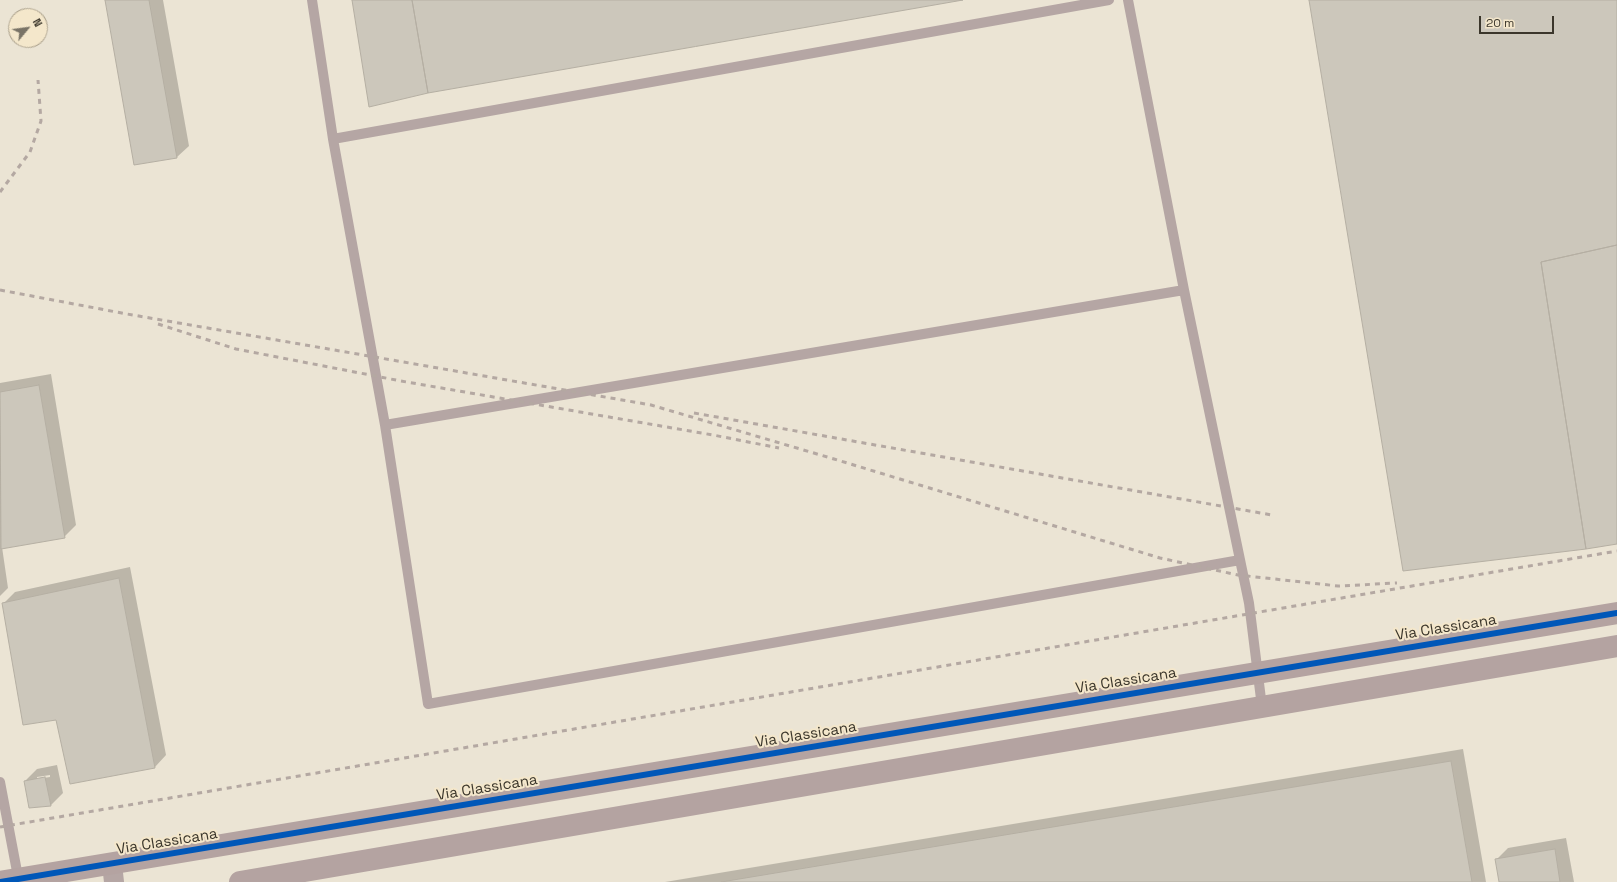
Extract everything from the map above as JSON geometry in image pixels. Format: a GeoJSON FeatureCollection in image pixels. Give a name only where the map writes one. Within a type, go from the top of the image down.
{"type":"FeatureCollection","features":[{"type":"Feature","properties":{"kind":"street","name":"Via Classicana"},"geometry":{"type":"LineString","coordinates":[[13,881],[113,873],[1258,673],[1617,613]]}},
{"type":"Feature","properties":{"kind":"street"},"geometry":{"type":"LineString","coordinates":[[240,882],[1617,646]]}},
{"type":"Feature","properties":{"kind":"lane"},"geometry":{"type":"LineString","coordinates":[[312,0],[333,140],[385,425],[428,704],[1240,560]]}},
{"type":"Feature","properties":{"kind":"lane"},"geometry":{"type":"LineString","coordinates":[[333,140],[1109,0]]}},
{"type":"Feature","properties":{"kind":"lane"},"geometry":{"type":"LineString","coordinates":[[1128,0],[1184,290],[1249,603],[1262,707]]}},
{"type":"Feature","properties":{"kind":"lane"},"geometry":{"type":"LineString","coordinates":[[385,425],[1184,290]]}},
{"type":"Feature","properties":{"kind":"lane"},"geometry":{"type":"LineString","coordinates":[[0,782],[13,881]]}},
{"type":"Feature","properties":{"kind":"building"},"geometry":{"type":"Polygon","coordinates":[[[105,0],[149,0],[177,158],[134,165],[105,0]]]}},
{"type":"Feature","properties":{"kind":"building"},"geometry":{"type":"Polygon","coordinates":[[[352,0],[412,0],[428,93],[369,107],[352,0]]]}},
{"type":"Feature","properties":{"kind":"building"},"geometry":{"type":"Polygon","coordinates":[[[412,0],[963,0],[428,93],[412,0]]]}},
{"type":"Feature","properties":{"kind":"building"},"geometry":{"type":"Polygon","coordinates":[[[1309,0],[1617,0],[1617,245],[1541,262],[1586,549],[1403,571],[1309,0]]]}},
{"type":"Feature","properties":{"kind":"building"},"geometry":{"type":"Polygon","coordinates":[[[1617,245],[1617,544],[1586,549],[1541,262],[1617,245]]]}},
{"type":"Feature","properties":{"kind":"building"},"geometry":{"type":"Polygon","coordinates":[[[39,385],[65,538],[1,549],[0,392],[39,385]]]}},
{"type":"Feature","properties":{"kind":"building"},"geometry":{"type":"Polygon","coordinates":[[[119,578],[155,768],[70,784],[56,720],[23,725],[2,603],[119,578]]]}},
{"type":"Feature","properties":{"kind":"building"},"geometry":{"type":"Polygon","coordinates":[[[1451,761],[1472,882],[721,882],[1451,761]]]}},
{"type":"Feature","properties":{"kind":"building"},"geometry":{"type":"Polygon","coordinates":[[[45,777],[51,806],[29,808],[24,781],[45,777]]]}},
{"type":"Feature","properties":{"kind":"building"},"geometry":{"type":"Polygon","coordinates":[[[1555,849],[1560,882],[1499,882],[1495,859],[1555,849]]]}},
{"type":"Feature","properties":{"kind":"railway"},"geometry":{"type":"LineString","coordinates":[[0,192],[30,152],[41,121],[38,80]]}},
{"type":"Feature","properties":{"kind":"railway"},"geometry":{"type":"LineString","coordinates":[[0,290],[127,314],[651,405],[1160,558],[1238,575],[1338,586],[1397,583]]}},
{"type":"Feature","properties":{"kind":"railway"},"geometry":{"type":"LineString","coordinates":[[158,324],[236,349],[401,381],[713,435],[779,448]]}},
{"type":"Feature","properties":{"kind":"railway"},"geometry":{"type":"LineString","coordinates":[[694,413],[1272,515]]}},
{"type":"Feature","properties":{"kind":"railway"},"geometry":{"type":"LineString","coordinates":[[0,827],[1617,551]]}},
{"type":"Feature","properties":{"kind":"cycle path"},"geometry":{"type":"LineString","coordinates":[[0,882],[1617,613]]}}]}
